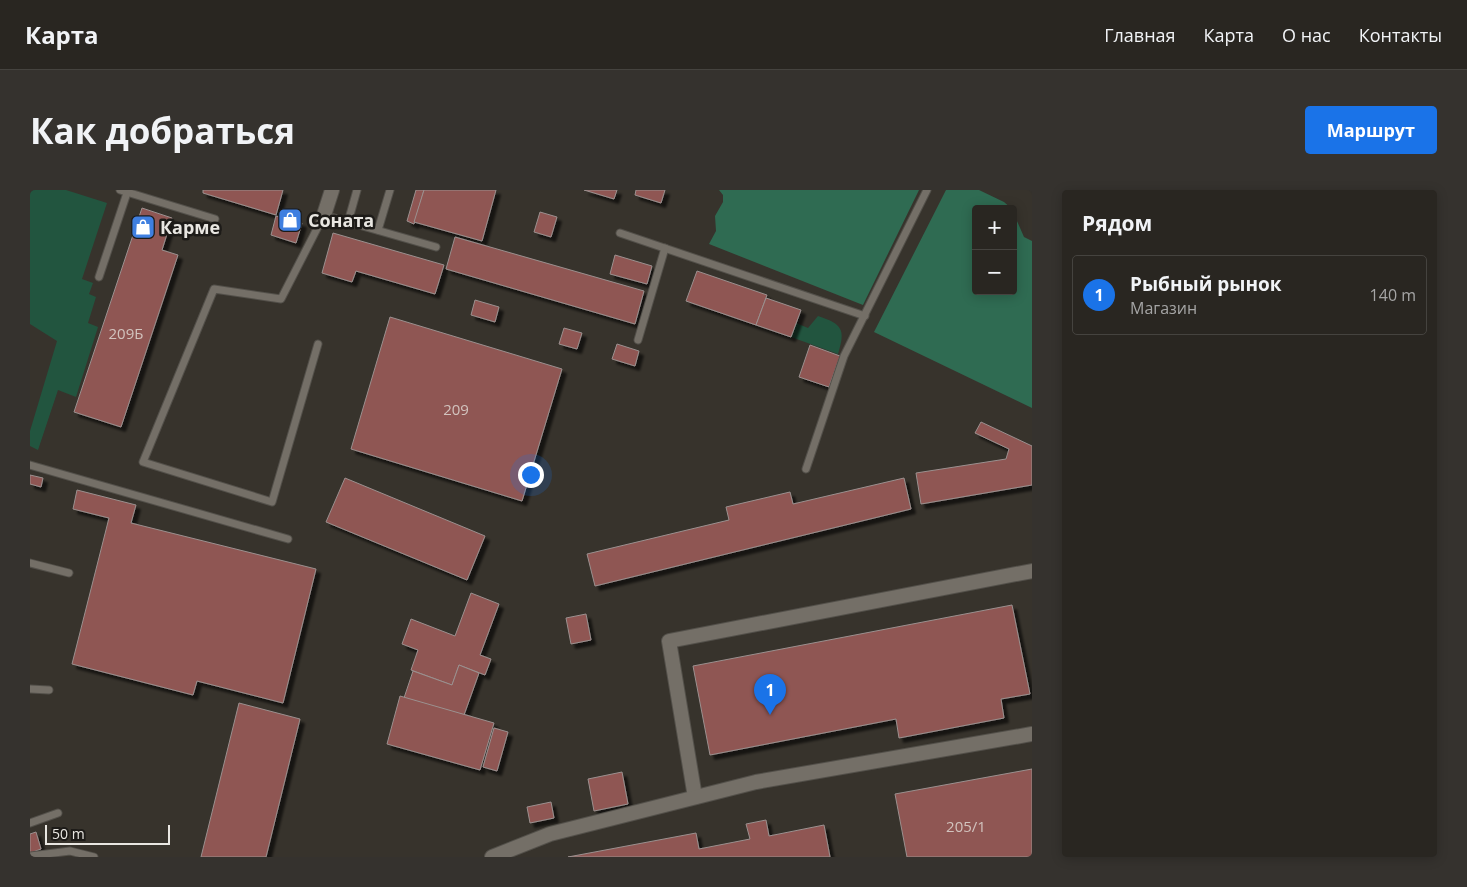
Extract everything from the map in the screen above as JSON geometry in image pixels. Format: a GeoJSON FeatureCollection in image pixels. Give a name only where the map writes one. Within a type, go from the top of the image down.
{"type":"FeatureCollection","features":[{"type":"Feature","properties":{"kind":"street"},"geometry":{"type":"LineString","coordinates":[[324,215],[332,190]]}},
{"type":"Feature","properties":{"kind":"street"},"geometry":{"type":"LineString","coordinates":[[695,797],[669,641],[1032,571]]}},
{"type":"Feature","properties":{"kind":"street"},"geometry":{"type":"LineString","coordinates":[[492,857],[550,834],[756,782],[1032,734]]}},
{"type":"Feature","properties":{"kind":"lane"},"geometry":{"type":"LineString","coordinates":[[348,222],[357,190]]}},
{"type":"Feature","properties":{"kind":"lane"},"geometry":{"type":"LineString","coordinates":[[378,230],[390,190]]}},
{"type":"Feature","properties":{"kind":"lane"},"geometry":{"type":"LineString","coordinates":[[806,469],[844,356],[927,190]]}},
{"type":"Feature","properties":{"kind":"lane"},"geometry":{"type":"LineString","coordinates":[[99,277],[125,191],[215,219]]}},
{"type":"Feature","properties":{"kind":"lane"},"geometry":{"type":"LineString","coordinates":[[318,344],[272,502],[142,462],[214,289],[281,299],[324,215],[436,247]]}},
{"type":"Feature","properties":{"kind":"lane"},"geometry":{"type":"LineString","coordinates":[[620,233],[864,316]]}},
{"type":"Feature","properties":{"kind":"lane"},"geometry":{"type":"LineString","coordinates":[[638,340],[665,248]]}},
{"type":"Feature","properties":{"kind":"lane"},"geometry":{"type":"LineString","coordinates":[[30,465],[288,539]]}},
{"type":"Feature","properties":{"kind":"lane"},"geometry":{"type":"LineString","coordinates":[[30,563],[70,573]]}},
{"type":"Feature","properties":{"kind":"lane"},"geometry":{"type":"LineString","coordinates":[[30,689],[48,690]]}},
{"type":"Feature","properties":{"kind":"lane"},"geometry":{"type":"LineString","coordinates":[[30,822],[58,813]]}},
{"type":"Feature","properties":{"kind":"lane"},"geometry":{"type":"LineString","coordinates":[[30,856],[70,851],[94,857]]}},
{"type":"Feature","properties":{"kind":"green space"},"geometry":{"type":"Polygon","coordinates":[[[30,190],[66,190],[107,203],[82,279],[93,283],[89,294],[96,297],[88,323],[98,327],[76,397],[58,390],[38,450],[30,446],[30,431],[57,341],[30,324],[30,190]]]}},
{"type":"Feature","properties":{"kind":"green space"},"geometry":{"type":"Polygon","coordinates":[[[719,190],[919,190],[863,305],[709,244],[716,231],[715,216],[723,202],[723,195],[719,190]]]}},
{"type":"Feature","properties":{"kind":"green space"},"geometry":{"type":"Polygon","coordinates":[[[946,190],[979,190],[1007,205],[972,205],[972,295],[1017,295],[1017,221],[1024,237],[1032,241],[1032,408],[874,332],[946,190]]]}},
{"type":"Feature","properties":{"kind":"green space"},"geometry":{"type":"Polygon","coordinates":[[[818,316],[832,322],[840,329],[842,339],[838,354],[791,337],[796,323],[808,328],[818,316]]]}},
{"type":"Feature","properties":{"kind":"building"},"geometry":{"type":"Polygon","coordinates":[[[203,190],[283,190],[276,215],[203,193],[203,190]]]}},
{"type":"Feature","properties":{"kind":"building"},"geometry":{"type":"Polygon","coordinates":[[[416,190],[424,190],[414,224],[407,221],[416,190]]]}},
{"type":"Feature","properties":{"kind":"building"},"geometry":{"type":"Polygon","coordinates":[[[424,190],[496,190],[482,241],[414,222],[424,190]]]}},
{"type":"Feature","properties":{"kind":"building"},"geometry":{"type":"Polygon","coordinates":[[[584,190],[617,190],[614,199],[584,190]]]}},
{"type":"Feature","properties":{"kind":"building"},"geometry":{"type":"Polygon","coordinates":[[[636,190],[665,190],[661,203],[635,195],[636,190]]]}},
{"type":"Feature","properties":{"kind":"building"},"geometry":{"type":"Polygon","coordinates":[[[142,208],[172,218],[162,250],[178,255],[121,427],[74,412],[142,208]]]}},
{"type":"Feature","properties":{"kind":"building"},"geometry":{"type":"Polygon","coordinates":[[[540,212],[557,217],[551,237],[534,232],[540,212]]]}},
{"type":"Feature","properties":{"kind":"building"},"geometry":{"type":"Polygon","coordinates":[[[276,216],[302,223],[296,243],[271,235],[276,216]]]}},
{"type":"Feature","properties":{"kind":"building"},"geometry":{"type":"Polygon","coordinates":[[[333,233],[444,265],[435,294],[356,271],[352,282],[322,273],[333,233]]]}},
{"type":"Feature","properties":{"kind":"building"},"geometry":{"type":"Polygon","coordinates":[[[455,237],[644,291],[635,324],[446,269],[455,237]]]}},
{"type":"Feature","properties":{"kind":"building"},"geometry":{"type":"Polygon","coordinates":[[[615,255],[652,266],[647,284],[610,274],[615,255]]]}},
{"type":"Feature","properties":{"kind":"building"},"geometry":{"type":"Polygon","coordinates":[[[697,271],[767,295],[756,325],[686,301],[697,271]]]}},
{"type":"Feature","properties":{"kind":"building"},"geometry":{"type":"Polygon","coordinates":[[[766,298],[801,310],[791,337],[756,325],[766,298]]]}},
{"type":"Feature","properties":{"kind":"building"},"geometry":{"type":"Polygon","coordinates":[[[475,300],[499,307],[495,322],[471,315],[475,300]]]}},
{"type":"Feature","properties":{"kind":"building"},"geometry":{"type":"Polygon","coordinates":[[[390,317],[562,369],[522,501],[351,449],[390,317]]]}},
{"type":"Feature","properties":{"kind":"building"},"geometry":{"type":"Polygon","coordinates":[[[564,328],[582,333],[577,349],[559,344],[564,328]]]}},
{"type":"Feature","properties":{"kind":"building"},"geometry":{"type":"Polygon","coordinates":[[[617,344],[639,351],[635,366],[612,359],[617,344]]]}},
{"type":"Feature","properties":{"kind":"building"},"geometry":{"type":"Polygon","coordinates":[[[810,345],[840,356],[829,387],[799,377],[810,345]]]}},
{"type":"Feature","properties":{"kind":"building"},"geometry":{"type":"Polygon","coordinates":[[[981,422],[1032,446],[1032,485],[921,504],[916,473],[1006,459],[1009,449],[975,433],[981,422]]]}},
{"type":"Feature","properties":{"kind":"building"},"geometry":{"type":"Polygon","coordinates":[[[30,475],[43,478],[41,487],[30,484],[30,475]]]}},
{"type":"Feature","properties":{"kind":"building"},"geometry":{"type":"Polygon","coordinates":[[[345,478],[485,536],[467,580],[326,522],[345,478]]]}},
{"type":"Feature","properties":{"kind":"building"},"geometry":{"type":"Polygon","coordinates":[[[904,478],[911,509],[595,586],[587,554],[729,520],[726,507],[790,492],[793,504],[904,478]]]}},
{"type":"Feature","properties":{"kind":"building"},"geometry":{"type":"Polygon","coordinates":[[[77,490],[136,505],[131,523],[316,569],[283,703],[197,681],[193,695],[72,664],[109,518],[73,509],[77,490]]]}},
{"type":"Feature","properties":{"kind":"building"},"geometry":{"type":"Polygon","coordinates":[[[471,593],[499,604],[480,655],[491,659],[485,675],[459,665],[452,685],[411,670],[418,650],[402,644],[411,619],[455,636],[471,593]]]}},
{"type":"Feature","properties":{"kind":"building"},"geometry":{"type":"Polygon","coordinates":[[[1012,605],[1030,694],[1001,699],[1004,718],[899,738],[896,719],[710,755],[693,666],[1012,605]]]}},
{"type":"Feature","properties":{"kind":"building"},"geometry":{"type":"Polygon","coordinates":[[[586,614],[591,640],[571,644],[566,618],[586,614]]]}},
{"type":"Feature","properties":{"kind":"building"},"geometry":{"type":"Polygon","coordinates":[[[459,665],[479,673],[464,715],[404,698],[413,671],[452,685],[459,665]]]}},
{"type":"Feature","properties":{"kind":"building"},"geometry":{"type":"Polygon","coordinates":[[[400,696],[494,723],[480,770],[387,744],[400,696]]]}},
{"type":"Feature","properties":{"kind":"building"},"geometry":{"type":"Polygon","coordinates":[[[239,703],[300,719],[266,857],[201,857],[239,703]]]}},
{"type":"Feature","properties":{"kind":"building"},"geometry":{"type":"Polygon","coordinates":[[[494,728],[508,732],[497,771],[483,767],[494,728]]]}},
{"type":"Feature","properties":{"kind":"building"},"geometry":{"type":"Polygon","coordinates":[[[1032,769],[1032,857],[907,857],[895,794],[1032,769]]]}},
{"type":"Feature","properties":{"kind":"building"},"geometry":{"type":"Polygon","coordinates":[[[622,772],[628,804],[594,811],[588,779],[622,772]]]}},
{"type":"Feature","properties":{"kind":"building"},"geometry":{"type":"Polygon","coordinates":[[[551,802],[554,818],[530,823],[527,807],[551,802]]]}},
{"type":"Feature","properties":{"kind":"building"},"geometry":{"type":"Polygon","coordinates":[[[766,820],[769,836],[824,825],[830,857],[568,857],[696,833],[699,849],[750,839],[746,824],[766,820]]]}},
{"type":"Feature","properties":{"kind":"building"},"geometry":{"type":"Polygon","coordinates":[[[36,832],[41,849],[30,853],[30,834],[36,832]]]}},
{"type":"Feature","properties":{"kind":"place","name":"Соната"},"geometry":{"type":"Point","coordinates":[290,220]}},
{"type":"Feature","properties":{"kind":"place","name":"Карме"},"geometry":{"type":"Point","coordinates":[143,227]}},
{"type":"Feature","properties":{"kind":"place","name":"Рыбный рынок"},"geometry":{"type":"Point","coordinates":[770,715]}}]}
